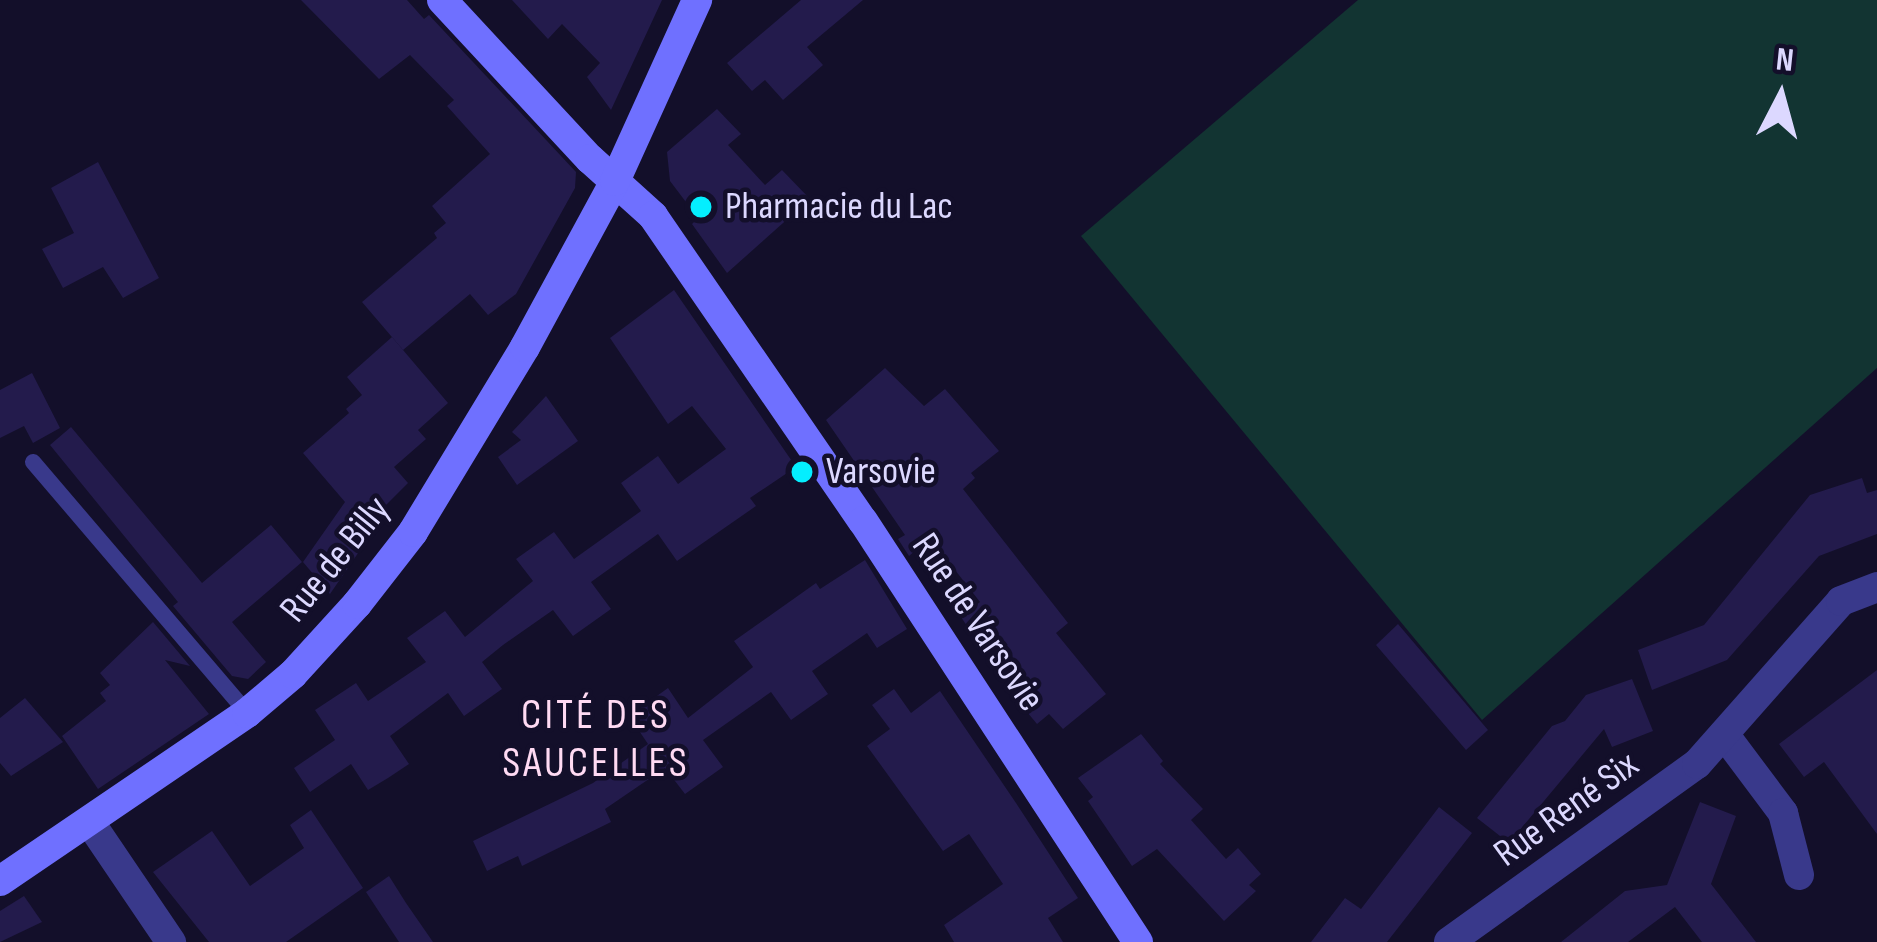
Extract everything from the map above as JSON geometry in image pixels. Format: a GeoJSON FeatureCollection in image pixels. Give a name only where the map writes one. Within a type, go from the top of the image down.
{"type":"FeatureCollection","features":[{"type":"Feature","properties":{"kind":"street","name":"Rue de Varsovie"},"geometry":{"type":"LineString","coordinates":[[442,0],[653,216],[902,580],[1138,942]]}},
{"type":"Feature","properties":{"kind":"street","name":"Rue de Billy"},"geometry":{"type":"LineString","coordinates":[[0,881],[91,824],[247,713],[341,622],[413,532],[525,347],[614,181],[698,0]]}},
{"type":"Feature","properties":{"kind":"street","name":"Rue René Six"},"geometry":{"type":"LineString","coordinates":[[1449,942],[1697,764],[1841,601],[1877,586]]}},
{"type":"Feature","properties":{"kind":"street"},"geometry":{"type":"LineString","coordinates":[[1724,734],[1783,813],[1798,875]]}},
{"type":"Feature","properties":{"kind":"street"},"geometry":{"type":"LineString","coordinates":[[91,824],[171,942]]}},
{"type":"Feature","properties":{"kind":"lane"},"geometry":{"type":"LineString","coordinates":[[33,463],[247,713]]}},
{"type":"Feature","properties":{"kind":"green space"},"geometry":{"type":"Polygon","coordinates":[[[1358,0],[1877,0],[1877,368],[1482,720],[1081,236],[1358,0]]]}},
{"type":"Feature","properties":{"kind":"building"},"geometry":{"type":"Polygon","coordinates":[[[301,0],[407,0],[424,19],[429,15],[576,172],[575,188],[516,294],[488,315],[470,294],[403,350],[362,302],[437,238],[434,233],[446,223],[432,206],[490,154],[447,106],[454,100],[410,55],[379,79],[301,0]]]}},
{"type":"Feature","properties":{"kind":"building"},"geometry":{"type":"Polygon","coordinates":[[[512,0],[662,0],[611,110],[587,77],[600,63],[562,24],[548,39],[512,0]]]}},
{"type":"Feature","properties":{"kind":"building"},"geometry":{"type":"Polygon","coordinates":[[[801,0],[863,0],[807,47],[823,65],[783,100],[765,80],[752,91],[727,63],[801,0]]]}},
{"type":"Feature","properties":{"kind":"building"},"geometry":{"type":"Polygon","coordinates":[[[717,109],[741,134],[728,145],[765,185],[782,170],[810,199],[727,273],[692,224],[698,218],[670,181],[667,152],[717,109]]]}},
{"type":"Feature","properties":{"kind":"building"},"geometry":{"type":"Polygon","coordinates":[[[98,162],[159,278],[123,298],[103,267],[63,288],[42,249],[74,233],[51,188],[98,162]]]}},
{"type":"Feature","properties":{"kind":"building"},"geometry":{"type":"Polygon","coordinates":[[[674,290],[796,467],[750,498],[756,506],[677,561],[658,534],[591,582],[611,609],[573,636],[553,610],[503,645],[482,662],[502,689],[464,716],[448,693],[390,736],[409,764],[368,790],[351,764],[310,792],[294,768],[335,740],[315,710],[356,683],[368,701],[426,662],[407,638],[445,611],[465,637],[533,581],[516,559],[554,532],[574,559],[641,511],[621,483],[658,456],[678,484],[726,449],[692,406],[668,424],[610,338],[674,290]]]}},
{"type":"Feature","properties":{"kind":"building"},"geometry":{"type":"Polygon","coordinates":[[[392,337],[448,403],[418,430],[426,439],[394,467],[408,483],[373,518],[378,524],[330,594],[303,562],[345,502],[303,453],[349,413],[346,409],[362,395],[347,377],[392,337]]]}},
{"type":"Feature","properties":{"kind":"building"},"geometry":{"type":"Polygon","coordinates":[[[885,368],[924,406],[945,389],[999,451],[971,473],[975,478],[963,489],[1068,623],[1056,633],[1106,694],[1063,729],[1049,714],[1037,724],[1013,695],[961,617],[980,602],[930,538],[909,556],[898,539],[905,535],[826,420],[885,368]]]}},
{"type":"Feature","properties":{"kind":"building"},"geometry":{"type":"Polygon","coordinates":[[[32,373],[60,428],[33,443],[24,426],[0,438],[0,390],[32,373]]]}},
{"type":"Feature","properties":{"kind":"building"},"geometry":{"type":"Polygon","coordinates":[[[546,396],[578,441],[517,485],[498,457],[521,440],[512,432],[546,396]]]}},
{"type":"Feature","properties":{"kind":"building"},"geometry":{"type":"Polygon","coordinates":[[[71,427],[202,583],[271,525],[302,562],[232,622],[266,662],[248,679],[232,676],[50,445],[71,427]]]}},
{"type":"Feature","properties":{"kind":"building"},"geometry":{"type":"Polygon","coordinates":[[[1862,478],[1867,493],[1877,490],[1877,534],[1819,556],[1727,660],[1652,690],[1638,650],[1704,625],[1810,495],[1862,478]]]}},
{"type":"Feature","properties":{"kind":"building"},"geometry":{"type":"Polygon","coordinates":[[[865,560],[907,629],[877,648],[867,633],[812,671],[828,694],[791,720],[771,692],[703,740],[723,767],[685,794],[665,768],[605,809],[611,822],[522,866],[518,856],[487,871],[473,841],[593,783],[648,744],[629,716],[668,688],[688,718],[753,667],[734,641],[816,583],[820,589],[865,560]]]}},
{"type":"Feature","properties":{"kind":"building"},"geometry":{"type":"Polygon","coordinates":[[[153,622],[190,666],[165,660],[209,714],[98,789],[62,736],[106,701],[100,693],[110,685],[100,673],[153,622]]]}},
{"type":"Feature","properties":{"kind":"building"},"geometry":{"type":"Polygon","coordinates":[[[1398,624],[1488,730],[1466,750],[1376,645],[1398,624]]]}},
{"type":"Feature","properties":{"kind":"building"},"geometry":{"type":"Polygon","coordinates":[[[1877,670],[1877,834],[1824,762],[1804,777],[1779,744],[1877,670]]]}},
{"type":"Feature","properties":{"kind":"building"},"geometry":{"type":"Polygon","coordinates":[[[1632,679],[1653,731],[1612,747],[1604,729],[1509,843],[1477,818],[1552,726],[1565,721],[1586,695],[1632,679]]]}},
{"type":"Feature","properties":{"kind":"building"},"geometry":{"type":"Polygon","coordinates":[[[894,689],[911,713],[940,691],[1016,803],[1078,898],[1048,918],[1063,942],[954,942],[944,925],[1003,884],[969,834],[943,851],[867,746],[890,729],[872,705],[894,689]]]}},
{"type":"Feature","properties":{"kind":"building"},"geometry":{"type":"Polygon","coordinates":[[[25,698],[63,742],[11,776],[0,763],[0,718],[25,698]]]}},
{"type":"Feature","properties":{"kind":"building"},"geometry":{"type":"Polygon","coordinates":[[[1141,734],[1163,761],[1160,764],[1203,809],[1191,820],[1226,859],[1238,848],[1261,874],[1249,885],[1256,891],[1224,921],[1157,849],[1132,866],[1088,801],[1093,797],[1078,778],[1141,734]]]}},
{"type":"Feature","properties":{"kind":"building"},"geometry":{"type":"Polygon","coordinates":[[[1700,802],[1736,816],[1711,884],[1756,942],[1702,942],[1675,907],[1628,942],[1561,942],[1625,891],[1667,885],[1700,802]]]}},
{"type":"Feature","properties":{"kind":"building"},"geometry":{"type":"Polygon","coordinates":[[[1439,807],[1472,833],[1387,942],[1311,942],[1345,898],[1361,909],[1439,807]]]}},
{"type":"Feature","properties":{"kind":"building"},"geometry":{"type":"Polygon","coordinates":[[[311,810],[363,888],[286,942],[209,942],[153,872],[212,831],[250,886],[304,848],[290,825],[311,810]]]}},
{"type":"Feature","properties":{"kind":"building"},"geometry":{"type":"Polygon","coordinates":[[[389,876],[433,942],[399,942],[366,892],[389,876]]]}},
{"type":"Feature","properties":{"kind":"building"},"geometry":{"type":"Polygon","coordinates":[[[24,896],[42,922],[0,942],[0,911],[24,896]]]}},
{"type":"Feature","properties":{"kind":"place","name":"Pharmacie du Lac"},"geometry":{"type":"Point","coordinates":[701,207]}},
{"type":"Feature","properties":{"kind":"place","name":"Varsovie"},"geometry":{"type":"Point","coordinates":[802,472]}},
{"type":"Feature","properties":{"kind":"district","name":"CITÉ DES SAUCELLES"},"geometry":{"type":"Point","coordinates":[596,740]}}]}
